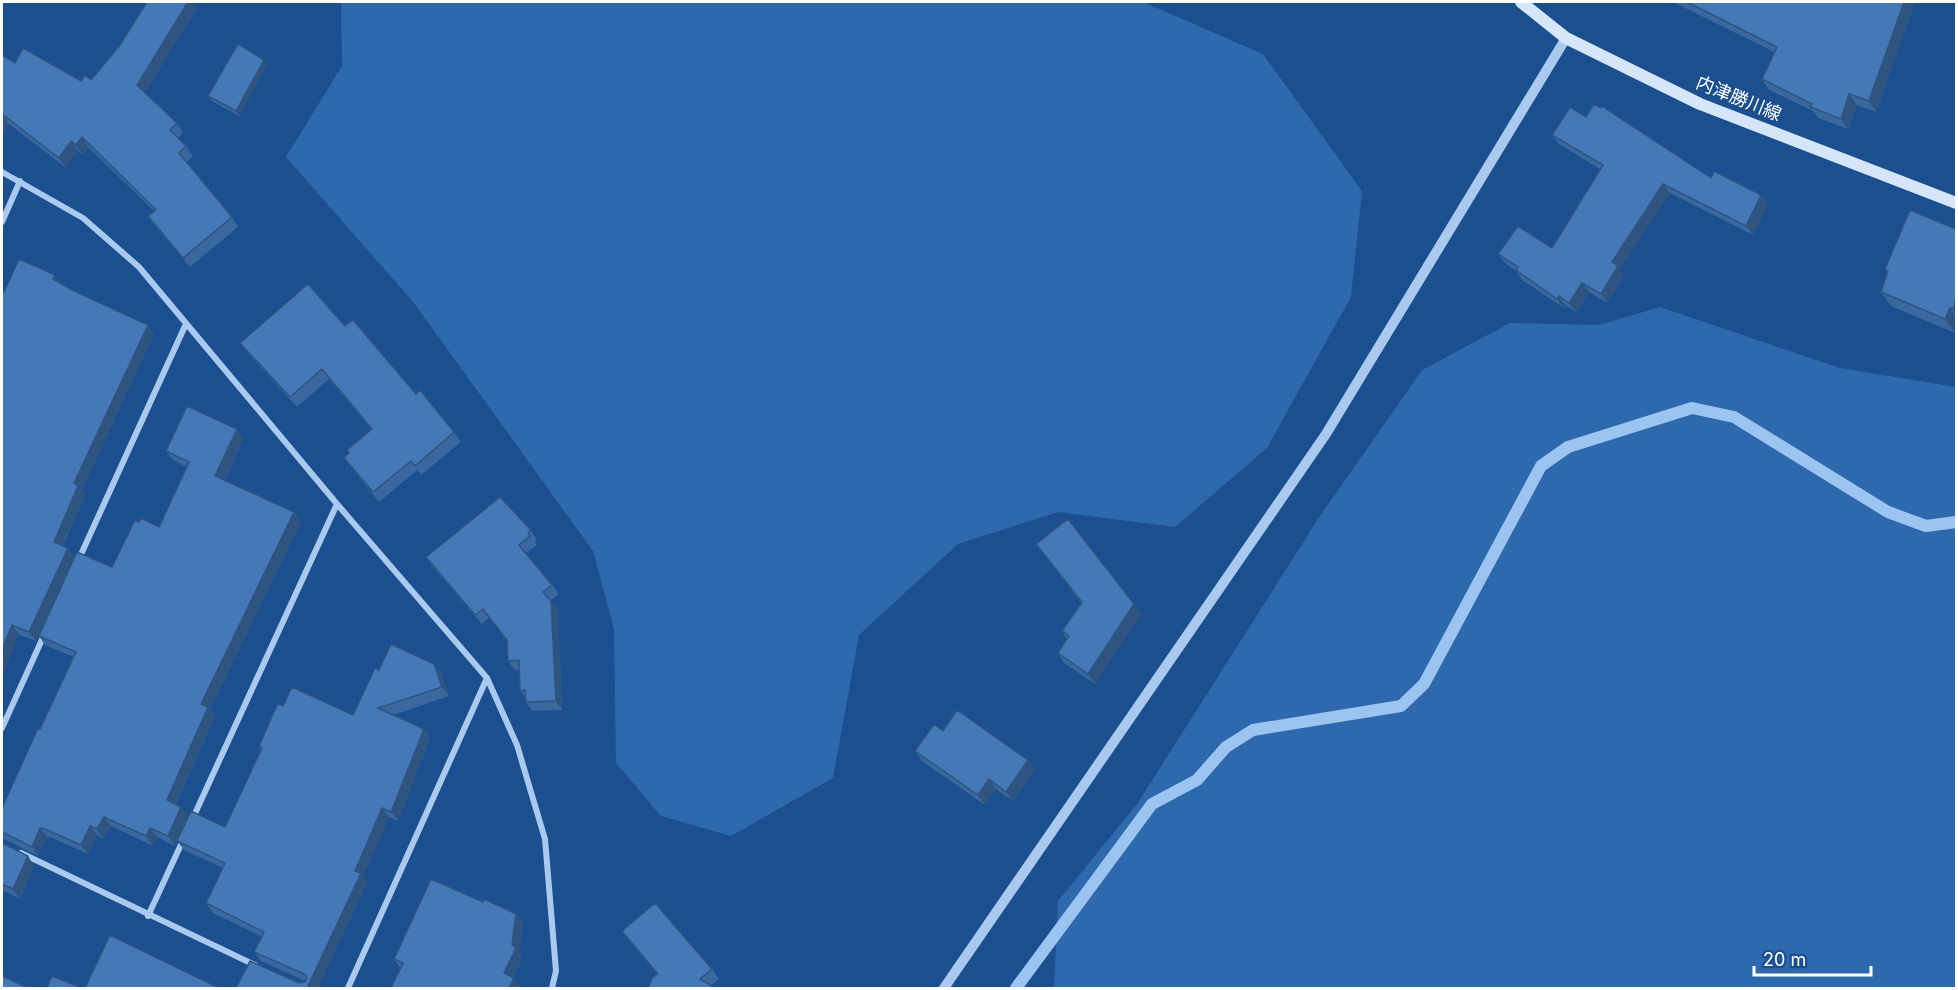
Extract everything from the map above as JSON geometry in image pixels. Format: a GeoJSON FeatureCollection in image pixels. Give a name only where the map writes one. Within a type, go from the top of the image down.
{"type":"FeatureCollection","features":[{"type":"Feature","properties":{"kind":"main road","name":"内津勝川線"},"geometry":{"type":"LineString","coordinates":[[1521,2],[1566,38],[1700,104],[1956,203]]}},
{"type":"Feature","properties":{"kind":"street"},"geometry":{"type":"LineString","coordinates":[[944,988],[1326,434],[1566,38]]}},
{"type":"Feature","properties":{"kind":"street"},"geometry":{"type":"LineString","coordinates":[[2,172],[83,218],[139,267],[185,326],[487,678],[517,745],[545,839],[556,971],[552,988]]}},
{"type":"Feature","properties":{"kind":"street"},"geometry":{"type":"LineString","coordinates":[[2,222],[20,181]]}},
{"type":"Feature","properties":{"kind":"street"},"geometry":{"type":"LineString","coordinates":[[76,565],[185,326]]}},
{"type":"Feature","properties":{"kind":"street"},"geometry":{"type":"LineString","coordinates":[[148,916],[337,504]]}},
{"type":"Feature","properties":{"kind":"street"},"geometry":{"type":"LineString","coordinates":[[2,728],[46,630]]}},
{"type":"Feature","properties":{"kind":"street"},"geometry":{"type":"LineString","coordinates":[[348,988],[487,678]]}},
{"type":"Feature","properties":{"kind":"street"},"geometry":{"type":"LineString","coordinates":[[12,849],[148,916],[265,969]]}},
{"type":"Feature","properties":{"kind":"shaded area"},"geometry":{"type":"Polygon","coordinates":[[[341,2],[1143,2],[1263,54],[1362,191],[1351,297],[1267,448],[1175,527],[1058,512],[958,544],[859,635],[833,778],[731,836],[661,816],[616,763],[614,629],[593,551],[414,303],[286,157],[342,66],[341,2]]]}},
{"type":"Feature","properties":{"kind":"shaded area"},"geometry":{"type":"Polygon","coordinates":[[[1660,307],[1840,368],[1956,387],[1956,988],[1054,988],[1058,901],[1137,804],[1318,519],[1422,370],[1510,323],[1599,325],[1660,307]]]}},
{"type":"Feature","properties":{"kind":"building"},"geometry":{"type":"Polygon","coordinates":[[[147,2],[188,2],[137,85],[177,123],[170,130],[186,146],[179,153],[232,217],[183,258],[148,216],[156,210],[82,137],[76,145],[71,141],[59,158],[2,114],[2,55],[15,63],[23,48],[81,81],[85,75],[91,80],[120,45],[147,2]]]}},
{"type":"Feature","properties":{"kind":"building"},"geometry":{"type":"Polygon","coordinates":[[[1687,2],[1904,2],[1869,101],[1849,94],[1841,119],[1810,107],[1812,104],[1762,79],[1777,47],[1687,2]]]}},
{"type":"Feature","properties":{"kind":"building"},"geometry":{"type":"Polygon","coordinates":[[[238,44],[264,60],[236,111],[208,96],[238,44]]]}},
{"type":"Feature","properties":{"kind":"building"},"geometry":{"type":"Polygon","coordinates":[[[1594,104],[1601,108],[1602,106],[1711,178],[1714,171],[1761,195],[1746,226],[1663,184],[1612,262],[1618,266],[1601,294],[1582,283],[1569,303],[1559,296],[1557,299],[1516,270],[1518,267],[1498,254],[1518,226],[1552,248],[1603,165],[1552,135],[1570,107],[1586,117],[1594,104]]]}},
{"type":"Feature","properties":{"kind":"building"},"geometry":{"type":"Polygon","coordinates":[[[1910,210],[1956,229],[1956,300],[1953,309],[1950,308],[1945,319],[1881,292],[1888,271],[1885,269],[1910,210]]]}},
{"type":"Feature","properties":{"kind":"building"},"geometry":{"type":"Polygon","coordinates":[[[19,259],[55,275],[53,279],[72,290],[148,325],[74,483],[78,486],[54,542],[68,548],[29,632],[12,625],[2,649],[2,291],[4,292],[19,259]]]}},
{"type":"Feature","properties":{"kind":"building"},"geometry":{"type":"Polygon","coordinates":[[[308,284],[345,326],[353,320],[416,394],[420,390],[454,432],[415,466],[411,461],[373,492],[344,458],[349,453],[347,450],[372,429],[322,369],[290,397],[240,343],[308,284]]]}},
{"type":"Feature","properties":{"kind":"building"},"geometry":{"type":"Polygon","coordinates":[[[187,406],[237,429],[215,476],[294,512],[201,704],[208,707],[167,800],[181,807],[168,836],[150,828],[146,836],[104,817],[97,829],[90,826],[81,845],[40,828],[32,847],[2,832],[2,808],[76,652],[39,636],[77,552],[112,567],[135,520],[139,522],[141,518],[159,527],[189,462],[166,451],[187,406]]]}},
{"type":"Feature","properties":{"kind":"building"},"geometry":{"type":"Polygon","coordinates":[[[500,497],[531,530],[528,533],[530,536],[519,545],[552,585],[543,592],[551,601],[556,701],[526,702],[525,690],[520,691],[519,660],[508,661],[507,640],[483,609],[475,615],[426,557],[500,497]]]}},
{"type":"Feature","properties":{"kind":"building"},"geometry":{"type":"Polygon","coordinates":[[[1068,519],[1134,604],[1088,674],[1058,653],[1069,636],[1062,631],[1082,602],[1036,544],[1068,519]]]}},
{"type":"Feature","properties":{"kind":"building"},"geometry":{"type":"Polygon","coordinates":[[[391,644],[434,664],[442,687],[378,708],[424,729],[391,812],[382,808],[355,871],[361,873],[307,988],[236,988],[250,961],[299,983],[305,982],[307,977],[254,952],[264,932],[206,903],[225,863],[177,841],[191,811],[225,827],[262,748],[259,746],[278,703],[283,706],[292,687],[353,715],[375,668],[379,670],[391,644]]]}},
{"type":"Feature","properties":{"kind":"building"},"geometry":{"type":"Polygon","coordinates":[[[957,710],[1028,760],[1006,792],[989,779],[978,795],[915,751],[934,724],[943,731],[957,710]]]}},
{"type":"Feature","properties":{"kind":"building"},"geometry":{"type":"Polygon","coordinates":[[[2,843],[28,856],[13,889],[2,884],[2,843]]]}},
{"type":"Feature","properties":{"kind":"building"},"geometry":{"type":"Polygon","coordinates":[[[431,879],[516,914],[512,945],[516,948],[504,973],[514,978],[509,988],[391,988],[403,963],[394,959],[431,879]]]}},
{"type":"Feature","properties":{"kind":"building"},"geometry":{"type":"Polygon","coordinates":[[[655,903],[712,969],[700,979],[715,988],[648,988],[653,977],[658,974],[622,931],[655,903]]]}},
{"type":"Feature","properties":{"kind":"building"},"geometry":{"type":"Polygon","coordinates":[[[110,935],[219,988],[85,988],[110,935]]]}},
{"type":"Feature","properties":{"kind":"building"},"geometry":{"type":"Polygon","coordinates":[[[2,976],[28,988],[2,988],[2,976]]]}},
{"type":"Feature","properties":{"kind":"building"},"geometry":{"type":"Polygon","coordinates":[[[52,976],[82,988],[47,988],[52,976]]]}},
{"type":"Feature","properties":{"kind":"waterway"},"geometry":{"type":"LineString","coordinates":[[1016,988],[1152,804],[1197,780],[1226,747],[1253,730],[1401,706],[1424,684],[1541,466],[1568,447],[1692,408],[1734,417],[1888,512],[1926,526],[1956,522]]}}]}
